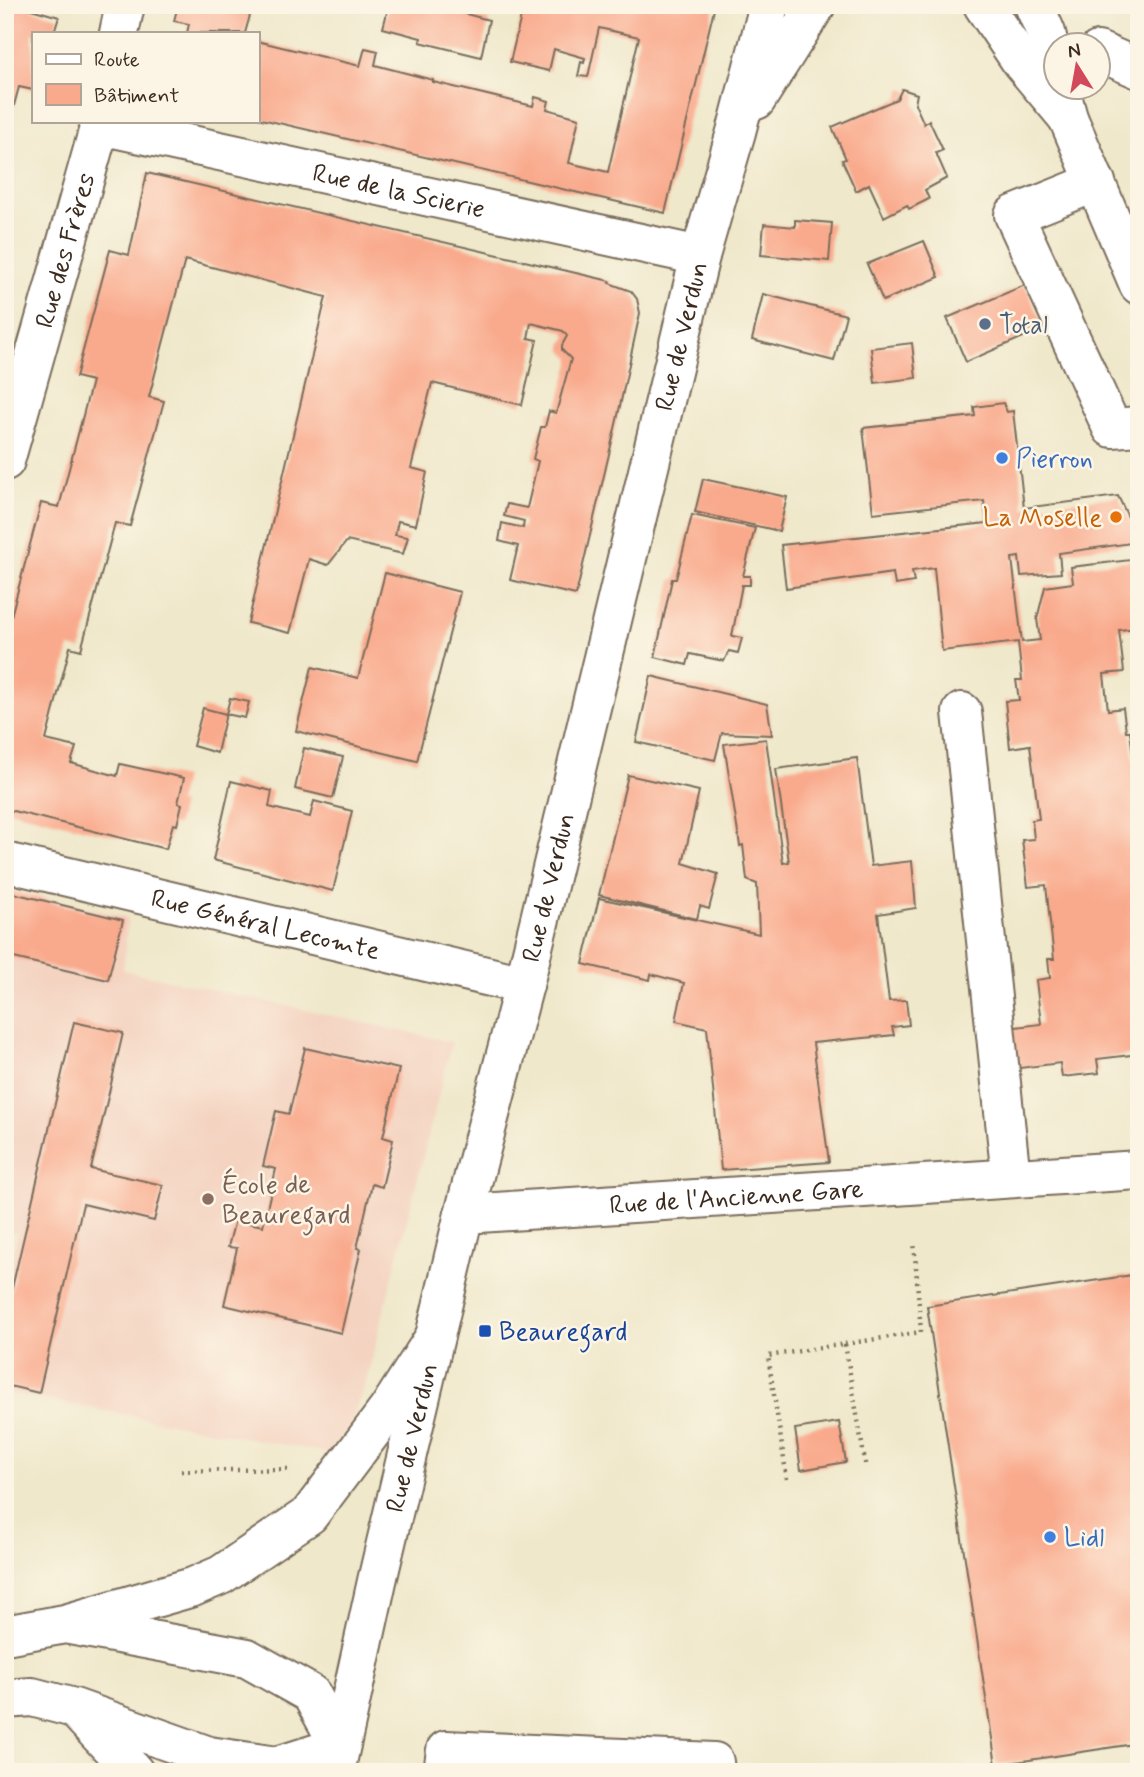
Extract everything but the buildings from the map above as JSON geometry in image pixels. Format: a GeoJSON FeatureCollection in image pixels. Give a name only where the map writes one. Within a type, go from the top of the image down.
{"type":"FeatureCollection","features":[{"type":"Feature","properties":{"kind":"main road"},"geometry":{"type":"LineString","coordinates":[[119,32],[125,5]]}},
{"type":"Feature","properties":{"kind":"main road","name":"Rue de Verdun"},"geometry":{"type":"LineString","coordinates":[[338,1759],[434,1338],[524,985],[699,256],[736,132],[769,5]]}},
{"type":"Feature","properties":{"kind":"main road"},"geometry":{"type":"LineString","coordinates":[[736,132],[816,5]]}},
{"type":"Feature","properties":{"kind":"main road"},"geometry":{"type":"LineString","coordinates":[[983,5],[1022,63],[1064,103],[1139,285]]}},
{"type":"Feature","properties":{"kind":"main road"},"geometry":{"type":"LineString","coordinates":[[1040,19],[1060,32]]}},
{"type":"Feature","properties":{"kind":"main road"},"geometry":{"type":"LineString","coordinates":[[1112,57],[1139,69]]}},
{"type":"Feature","properties":{"kind":"main road","name":"Rue de la Scierie"},"geometry":{"type":"LineString","coordinates":[[101,123],[699,256]]}},
{"type":"Feature","properties":{"kind":"main road","name":"Rue des Frères"},"geometry":{"type":"LineString","coordinates":[[5,461],[101,123]]}},
{"type":"Feature","properties":{"kind":"main road"},"geometry":{"type":"LineString","coordinates":[[1096,182],[1014,215],[1112,428],[1139,426]]}},
{"type":"Feature","properties":{"kind":"main road"},"geometry":{"type":"LineString","coordinates":[[962,712],[1011,1178]]}},
{"type":"Feature","properties":{"kind":"main road","name":"Rue Général Lecomte"},"geometry":{"type":"LineString","coordinates":[[5,862],[524,985]]}},
{"type":"Feature","properties":{"kind":"main road","name":"Rue de l'Ancienne Gare"},"geometry":{"type":"LineString","coordinates":[[464,1214],[1139,1170]]}},
{"type":"Feature","properties":{"kind":"main road"},"geometry":{"type":"LineString","coordinates":[[5,1635],[65,1624],[193,1587],[221,1575],[309,1515],[388,1410],[434,1338]]}},
{"type":"Feature","properties":{"kind":"main road"},"geometry":{"type":"LineString","coordinates":[[5,1699],[32,1697],[74,1708],[209,1756],[277,1766],[338,1759],[312,1694],[247,1658],[65,1624]]}},
{"type":"Feature","properties":{"kind":"main road"},"geometry":{"type":"LineString","coordinates":[[74,1708],[134,1772]]}},
{"type":"Feature","properties":{"kind":"main road"},"geometry":{"type":"LineString","coordinates":[[443,1772],[446,1750],[714,1762],[715,1772]]}},
{"type":"Feature","properties":{"kind":"path"},"geometry":{"type":"LineString","coordinates":[[787,1479],[768,1356],[921,1332],[914,1242]]}},
{"type":"Feature","properties":{"kind":"path"},"geometry":{"type":"LineString","coordinates":[[845,1344],[866,1468]]}},
{"type":"Feature","properties":{"kind":"path"},"geometry":{"type":"LineString","coordinates":[[181,1471],[319,1468],[350,1462]]}},
{"type":"Feature","properties":{"kind":"shaded area","name":"École de Beauregard"},"geometry":{"type":"Polygon","coordinates":[[[5,888],[128,917],[123,970],[452,1042],[367,1378],[351,1423],[328,1453],[5,1392],[5,1290],[18,1234],[5,1230],[5,888]]]}},
{"type":"Feature","properties":{"kind":"place","name":"Total"},"geometry":{"type":"Point","coordinates":[985,324]}},
{"type":"Feature","properties":{"kind":"place","name":"Pierron"},"geometry":{"type":"Point","coordinates":[1002,458]}},
{"type":"Feature","properties":{"kind":"place","name":"La Moselle"},"geometry":{"type":"Point","coordinates":[1116,517]}},
{"type":"Feature","properties":{"kind":"place","name":"École de Beauregard"},"geometry":{"type":"Point","coordinates":[208,1199]}},
{"type":"Feature","properties":{"kind":"place","name":"Beauregard"},"geometry":{"type":"Point","coordinates":[485,1331]}},
{"type":"Feature","properties":{"kind":"place","name":"Lidl"},"geometry":{"type":"Point","coordinates":[1050,1537]}}]}
